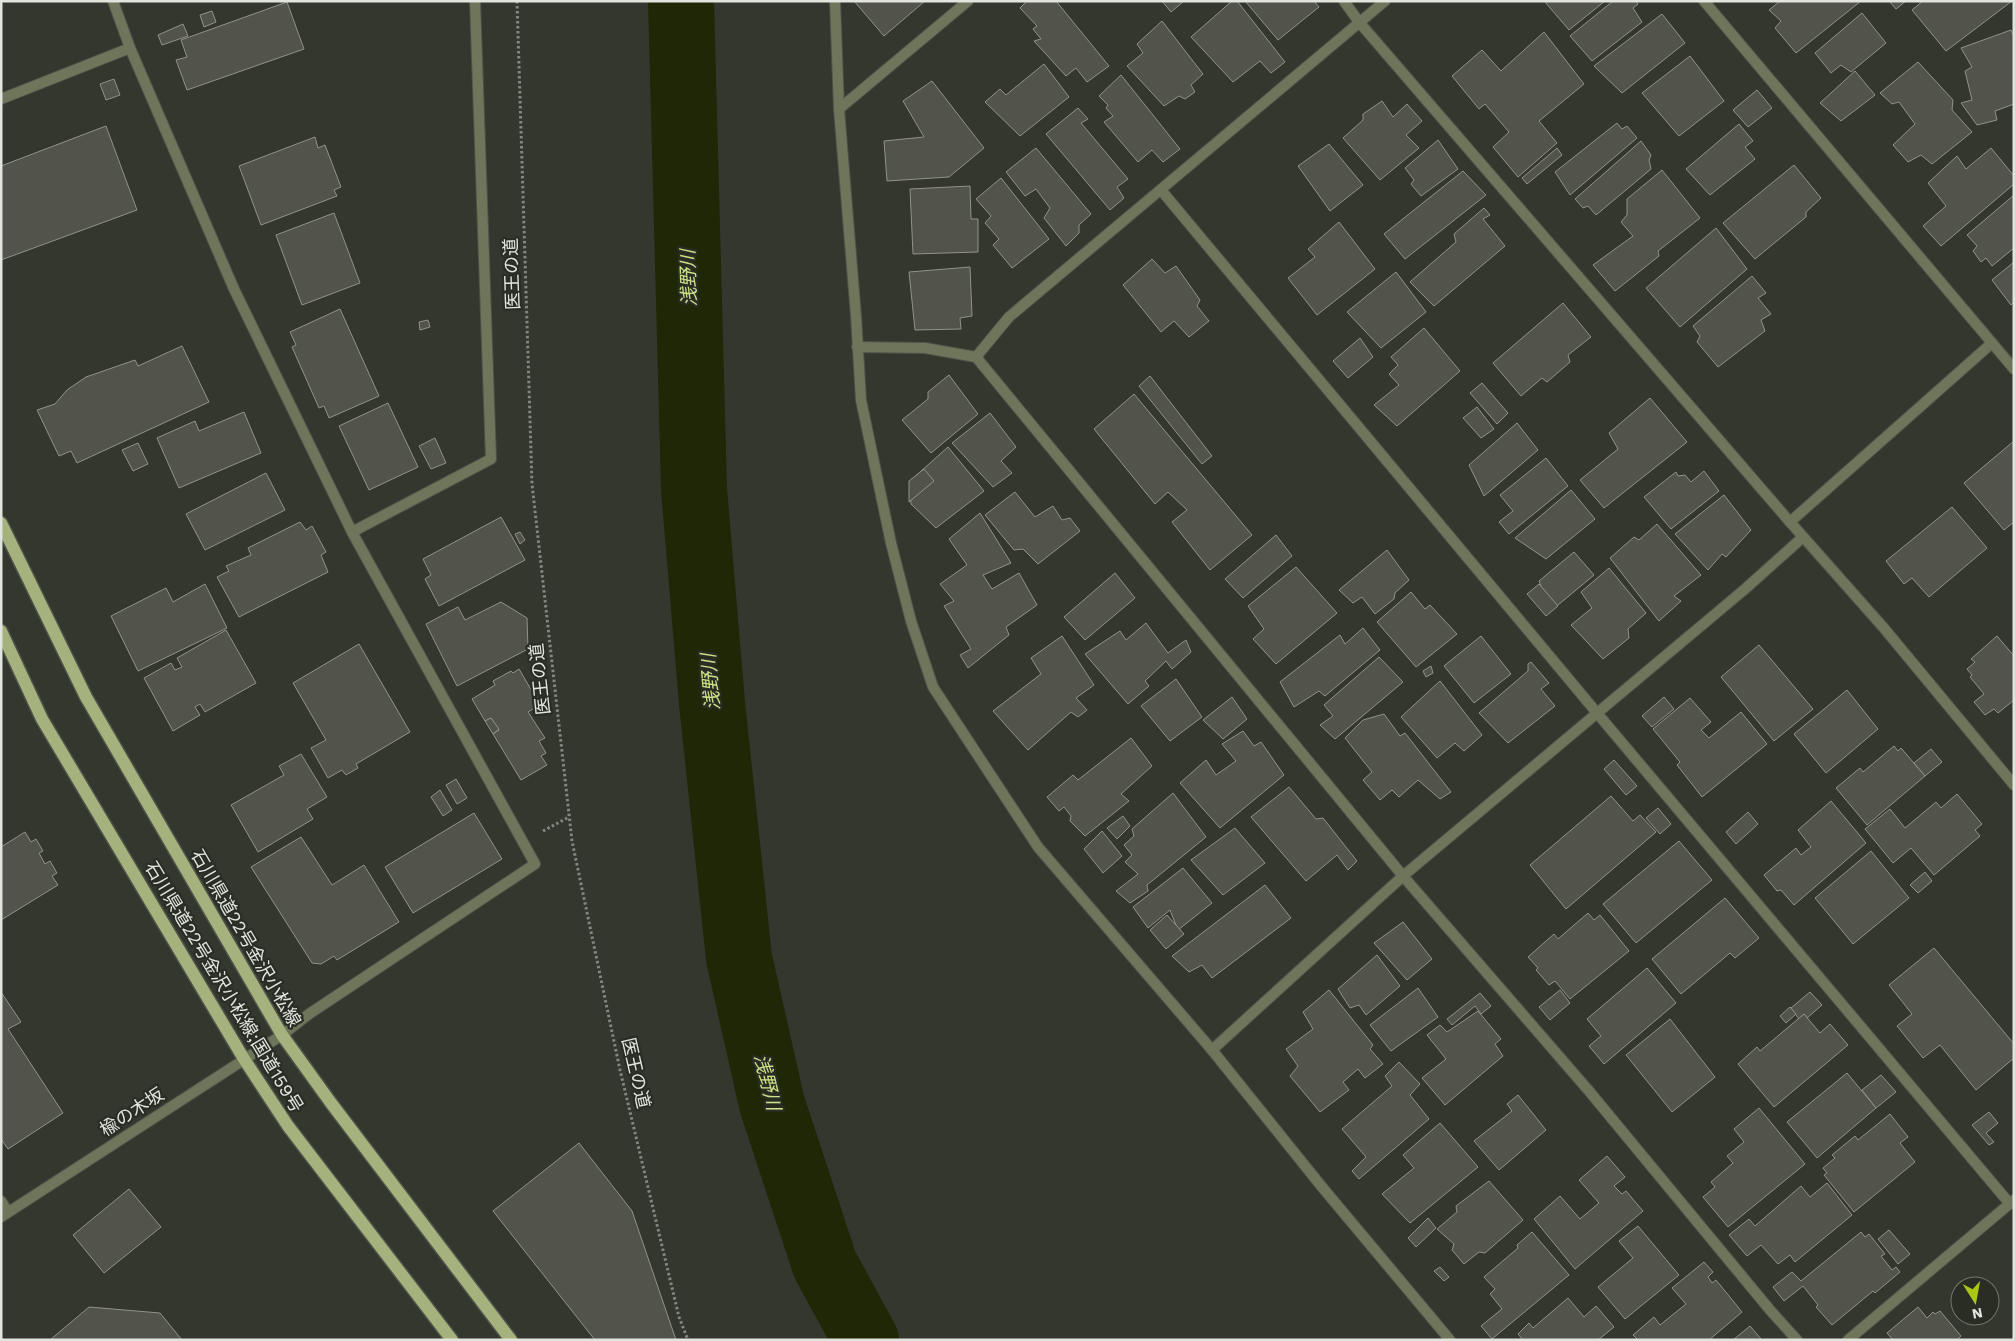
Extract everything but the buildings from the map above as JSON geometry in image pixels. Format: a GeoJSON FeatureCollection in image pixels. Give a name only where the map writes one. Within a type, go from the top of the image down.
{"type":"FeatureCollection","features":[{"type":"Feature","properties":{"kind":"main road","name":"石川県道22号金沢小松線"},"geometry":{"type":"LineString","coordinates":[[1,523],[86,697],[282,1034],[337,1111],[511,1340]]}},
{"type":"Feature","properties":{"kind":"main road","name":"石川県道22号金沢小松線;国道159号"},"geometry":{"type":"LineString","coordinates":[[1,631],[42,719],[244,1059],[288,1126],[452,1340]]}},
{"type":"Feature","properties":{"kind":"street"},"geometry":{"type":"LineString","coordinates":[[113,1],[130,48],[234,289],[352,532],[491,459],[475,1]]}},
{"type":"Feature","properties":{"kind":"street"},"geometry":{"type":"LineString","coordinates":[[835,1],[839,109],[861,400],[891,542],[911,621],[933,687],[1038,847],[1212,1050],[1322,1187],[1450,1340]]}},
{"type":"Feature","properties":{"kind":"street"},"geometry":{"type":"LineString","coordinates":[[839,109],[968,1]]}},
{"type":"Feature","properties":{"kind":"street"},"geometry":{"type":"LineString","coordinates":[[1344,1],[1359,22],[1790,522],[1883,627],[2014,785]]}},
{"type":"Feature","properties":{"kind":"street"},"geometry":{"type":"LineString","coordinates":[[976,356],[1009,317],[1386,1]]}},
{"type":"Feature","properties":{"kind":"street"},"geometry":{"type":"LineString","coordinates":[[1704,1],[2014,369]]}},
{"type":"Feature","properties":{"kind":"street"},"geometry":{"type":"LineString","coordinates":[[1,99],[130,48]]}},
{"type":"Feature","properties":{"kind":"street"},"geometry":{"type":"LineString","coordinates":[[1160,190],[1597,713],[2012,1202],[1848,1340]]}},
{"type":"Feature","properties":{"kind":"street"},"geometry":{"type":"LineString","coordinates":[[1790,522],[1992,343]]}},
{"type":"Feature","properties":{"kind":"street"},"geometry":{"type":"LineString","coordinates":[[857,347],[925,348],[976,356],[1403,876],[1588,1091],[1797,1340]]}},
{"type":"Feature","properties":{"kind":"street","name":"楡の木坂"},"geometry":{"type":"LineString","coordinates":[[5,1214],[282,1034],[309,1014],[535,864],[352,532]]}},
{"type":"Feature","properties":{"kind":"street"},"geometry":{"type":"LineString","coordinates":[[1212,1050],[1403,876],[1745,589],[1803,537]]}},
{"type":"Feature","properties":{"kind":"street"},"geometry":{"type":"LineString","coordinates":[[1,1202],[5,1214]]}},
{"type":"Feature","properties":{"kind":"path","name":"医王の道"},"geometry":{"type":"LineString","coordinates":[[517,1],[532,484],[572,841],[620,1070],[679,1317],[688,1340]]}},
{"type":"Feature","properties":{"kind":"waterway","name":"浅野川"},"geometry":{"type":"LineString","coordinates":[[681,1],[694,489],[712,703],[739,958],[772,1104],[825,1265],[866,1340]]}}]}
